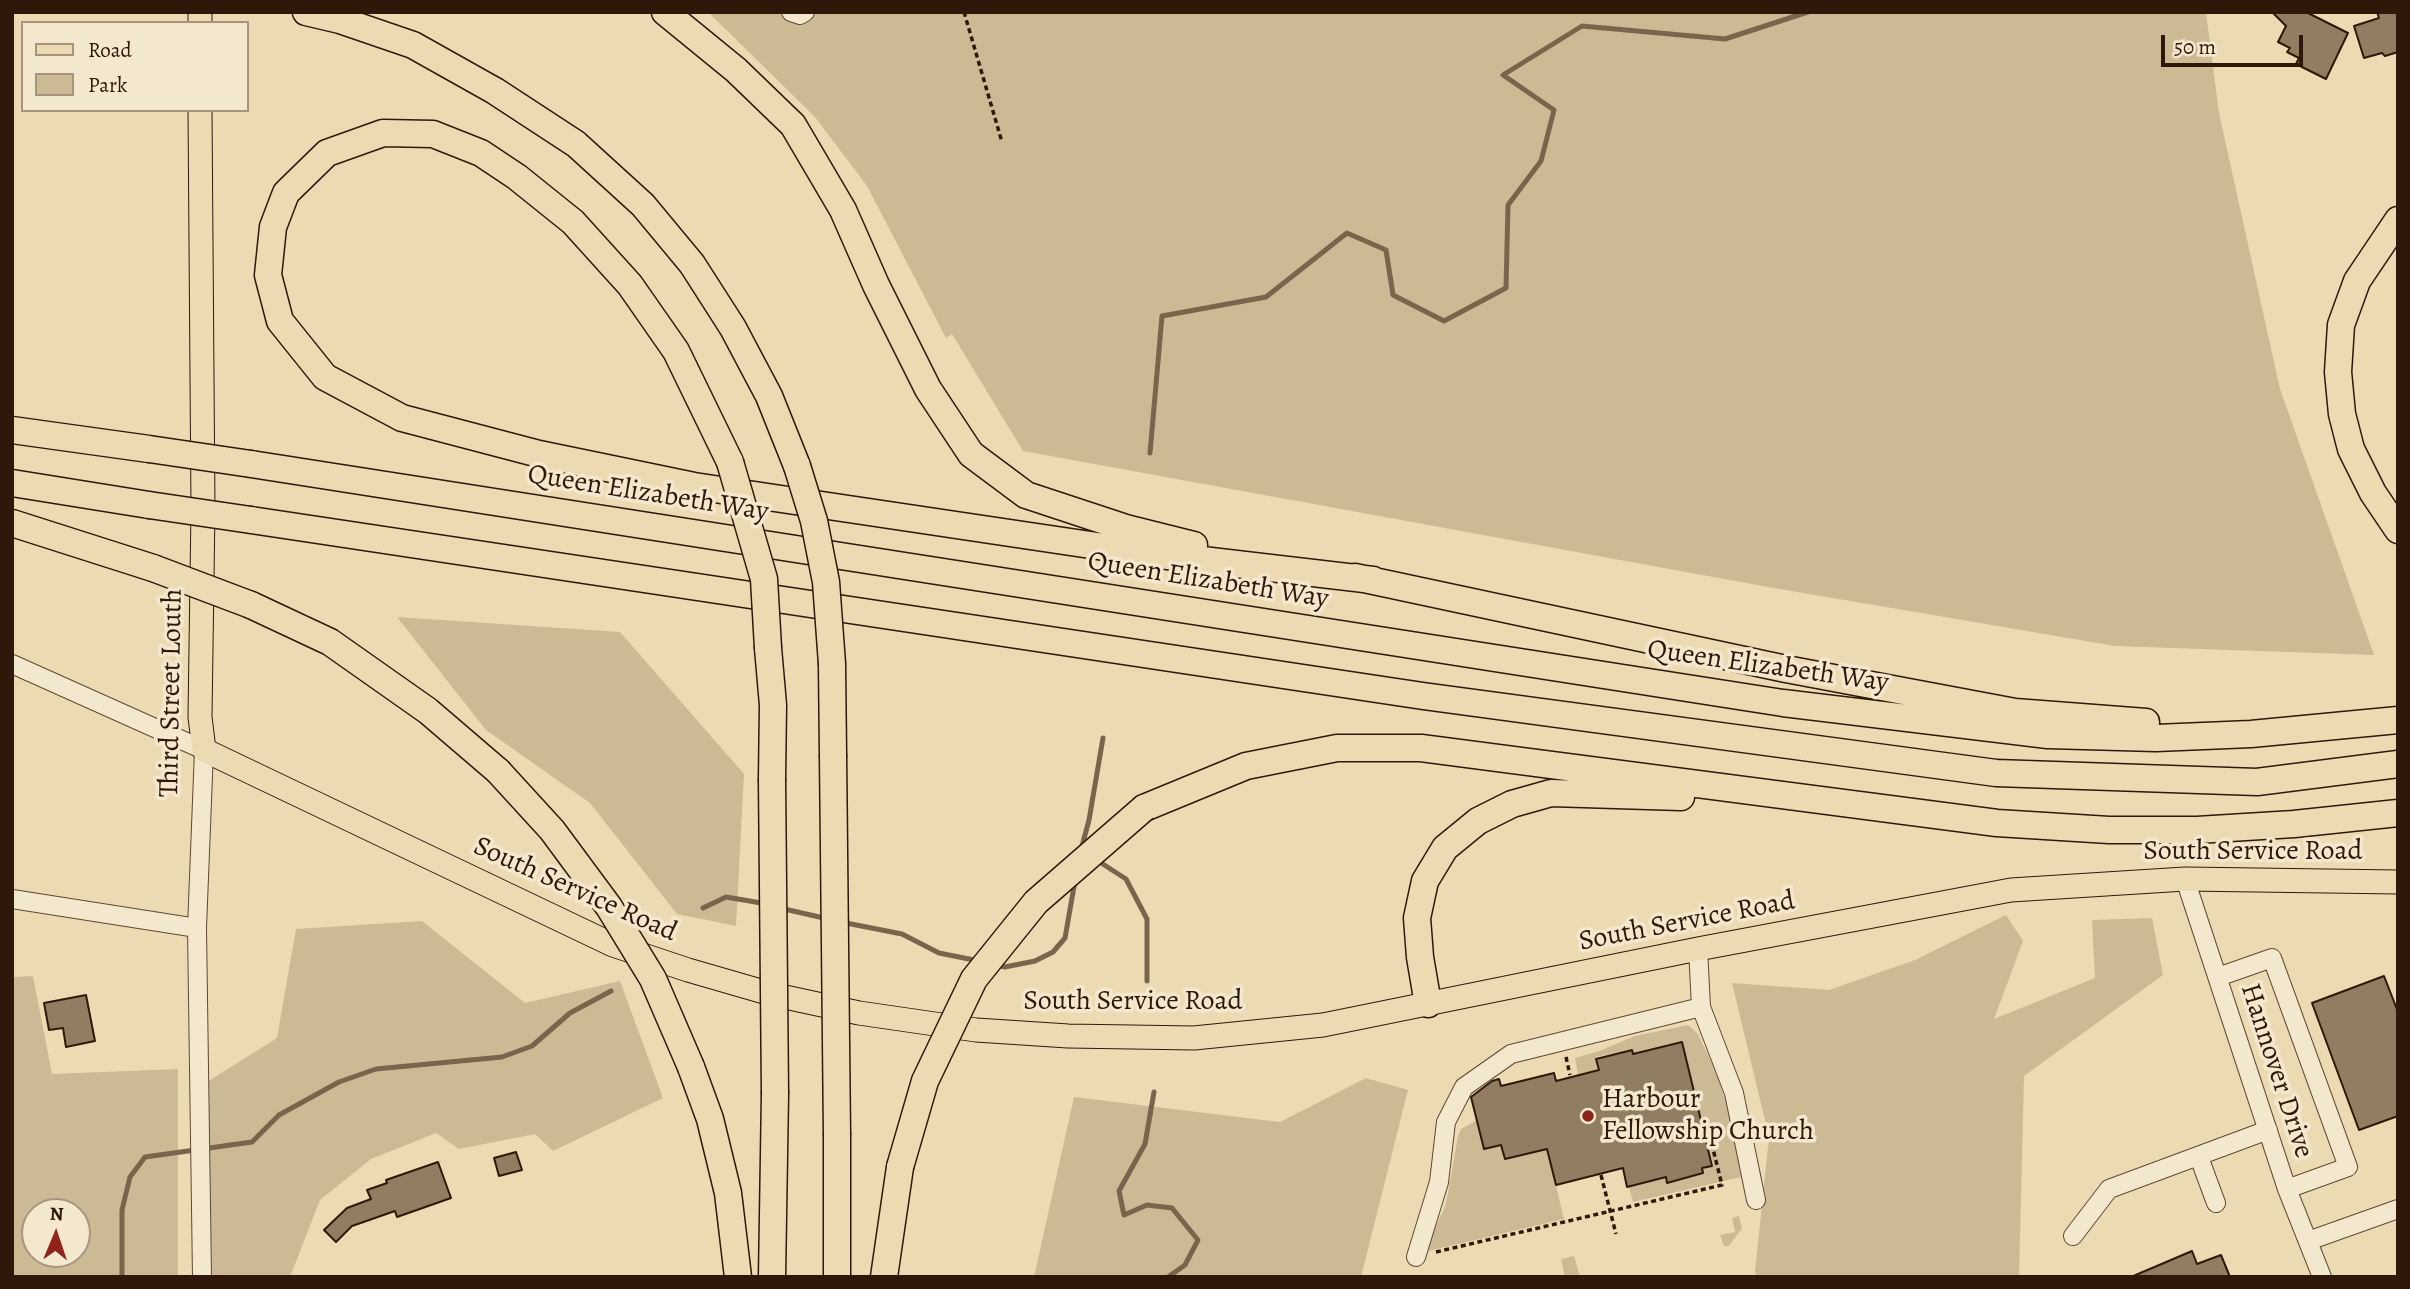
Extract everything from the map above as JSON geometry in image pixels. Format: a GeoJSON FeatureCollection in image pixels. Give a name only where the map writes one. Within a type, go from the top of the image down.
{"type":"FeatureCollection","features":[{"type":"Feature","properties":{"kind":"highway"},"geometry":{"type":"LineString","coordinates":[[306,12],[340,20],[413,45],[495,90],[576,144],[643,205],[692,264],[733,328],[769,396],[797,466],[814,522],[827,582],[832,664],[837,1277]]}},
{"type":"Feature","properties":{"kind":"highway"},"geometry":{"type":"LineString","coordinates":[[665,12],[736,70],[793,125],[843,210],[876,285],[928,389],[971,454],[1026,495],[1126,528],[1229,553],[1373,580],[1786,669],[2015,712],[2106,718],[2251,734]]}},
{"type":"Feature","properties":{"kind":"highway"},"geometry":{"type":"LineString","coordinates":[[772,1277],[775,1094],[773,705],[764,579],[730,462],[676,351],[630,285],[573,222],[517,177],[481,153],[433,134],[383,133],[327,153],[286,193],[272,227],[268,275],[280,321],[325,377],[402,418],[539,454],[694,486],[1151,554],[1373,580]]}},
{"type":"Feature","properties":{"kind":"highway"},"geometry":{"type":"LineString","coordinates":[[2397,223],[2357,281],[2342,325],[2339,372],[2343,414],[2351,449],[2373,493],[2398,530]]}},
{"type":"Feature","properties":{"kind":"highway","name":"Queen Elizabeth Way"},"geometry":{"type":"LineString","coordinates":[[12,430],[251,464],[1783,703],[2048,735],[2156,738],[2251,734],[2398,720]]}},
{"type":"Feature","properties":{"kind":"highway"},"geometry":{"type":"LineString","coordinates":[[12,483],[1409,694],[1996,773],[2257,782],[2398,764]]}},
{"type":"Feature","properties":{"kind":"highway"},"geometry":{"type":"LineString","coordinates":[[12,523],[153,568],[251,605],[330,642],[428,711],[498,771],[552,830],[609,907],[653,979],[710,1119],[728,1193],[738,1277]]}},
{"type":"Feature","properties":{"kind":"highway"},"geometry":{"type":"LineString","coordinates":[[884,1277],[901,1167],[925,1081],[974,979],[1036,902],[1144,808],[1246,766],[1337,748],[1421,748],[1508,757],[1997,823],[2109,830],[2197,830],[2294,824],[2398,813]]}},
{"type":"Feature","properties":{"kind":"highway"},"geometry":{"type":"LineString","coordinates":[[1428,1004],[1417,918],[1425,881],[1445,848],[1478,821],[1512,804],[1551,793],[1624,794],[1874,808]]}},
{"type":"Feature","properties":{"kind":"main road","name":"Third Street Louth"},"geometry":{"type":"LineString","coordinates":[[200,112],[203,509],[200,717],[204,750]]}},
{"type":"Feature","properties":{"kind":"main road","name":"South Service Road"},"geometry":{"type":"LineString","coordinates":[[204,750],[613,945],[688,970],[771,994],[859,1013],[976,1030],[1068,1036],[1194,1038],[1323,1026],[1698,949],[2011,890],[2185,879],[2398,882]]}},
{"type":"Feature","properties":{"kind":"street"},"geometry":{"type":"LineString","coordinates":[[791,12],[800,15],[805,12]]}},
{"type":"Feature","properties":{"kind":"street","name":"South Service Road"},"geometry":{"type":"LineString","coordinates":[[12,664],[204,750]]}},
{"type":"Feature","properties":{"kind":"street","name":"Third Street Louth"},"geometry":{"type":"LineString","coordinates":[[202,1277],[197,928],[204,750]]}},
{"type":"Feature","properties":{"kind":"street","name":"Hannover Drive"},"geometry":{"type":"LineString","coordinates":[[2185,879],[2287,1189],[2322,1277]]}},
{"type":"Feature","properties":{"kind":"street"},"geometry":{"type":"LineString","coordinates":[[12,898],[197,928]]}},
{"type":"Feature","properties":{"kind":"street"},"geometry":{"type":"LineString","coordinates":[[1698,949],[1701,1007],[1734,1093],[1756,1200]]}},
{"type":"Feature","properties":{"kind":"street"},"geometry":{"type":"LineString","coordinates":[[2218,977],[2273,958],[2348,1167],[2287,1189]]}},
{"type":"Feature","properties":{"kind":"street"},"geometry":{"type":"LineString","coordinates":[[1416,1257],[1439,1182],[1446,1122],[1464,1087],[1511,1054],[1701,1007]]}},
{"type":"Feature","properties":{"kind":"street"},"geometry":{"type":"LineString","coordinates":[[2073,1236],[2109,1189],[2268,1130]]}},
{"type":"Feature","properties":{"kind":"street"},"geometry":{"type":"LineString","coordinates":[[2199,1157],[2216,1203]]}},
{"type":"Feature","properties":{"kind":"street"},"geometry":{"type":"LineString","coordinates":[[2308,1241],[2398,1209]]}},
{"type":"Feature","properties":{"kind":"path"},"geometry":{"type":"LineString","coordinates":[[964,12],[1002,142]]}},
{"type":"Feature","properties":{"kind":"path"},"geometry":{"type":"LineString","coordinates":[[1434,1253],[1722,1185],[1713,1146],[1710,1146]]}},
{"type":"Feature","properties":{"kind":"path"},"geometry":{"type":"LineString","coordinates":[[1601,1175],[1616,1234]]}},
{"type":"Feature","properties":{"kind":"green space"},"geometry":{"type":"Polygon","coordinates":[[[708,12],[2206,12],[2219,113],[2280,389],[2374,655],[2115,646],[1768,587],[1023,451],[952,334],[946,338],[867,186],[815,117],[708,12]]]}},
{"type":"Feature","properties":{"kind":"green space"},"geometry":{"type":"Polygon","coordinates":[[[397,617],[620,632],[744,774],[736,926],[677,914],[590,803],[486,730],[397,617]]]}},
{"type":"Feature","properties":{"kind":"green space"},"geometry":{"type":"Polygon","coordinates":[[[2006,915],[2023,941],[1994,1019],[2095,978],[2092,920],[2152,918],[2163,975],[2024,1076],[2019,1277],[1757,1277],[1755,1272],[1769,1137],[1732,983],[1829,990],[1915,960],[2006,915]]]}},
{"type":"Feature","properties":{"kind":"green space"},"geometry":{"type":"Polygon","coordinates":[[[422,921],[525,1003],[620,981],[663,1098],[553,1151],[535,1134],[459,1149],[436,1133],[371,1159],[320,1200],[290,1277],[212,1277],[207,1082],[277,1038],[296,929],[422,921]]]}},
{"type":"Feature","properties":{"kind":"green space"},"geometry":{"type":"Polygon","coordinates":[[[33,976],[52,1074],[178,1069],[178,1277],[12,1277],[12,977],[33,976]]]}},
{"type":"Feature","properties":{"kind":"green space"},"geometry":{"type":"Polygon","coordinates":[[[1688,1025],[1698,1034],[1716,1072],[1732,1121],[1741,1177],[1633,1202],[1629,1187],[1665,1177],[1667,1183],[1703,1174],[1702,1168],[1713,1165],[1682,1041],[1633,1053],[1632,1049],[1596,1057],[1598,1071],[1578,1075],[1575,1058],[1635,1036],[1688,1025]]]}},
{"type":"Feature","properties":{"kind":"green space"},"geometry":{"type":"Polygon","coordinates":[[[1366,1078],[1408,1090],[1361,1277],[1034,1277],[1074,1097],[1280,1122],[1366,1078]]]}},
{"type":"Feature","properties":{"kind":"green space"},"geometry":{"type":"Polygon","coordinates":[[[1477,1120],[1484,1149],[1501,1145],[1505,1159],[1547,1148],[1564,1219],[1424,1252],[1446,1204],[1458,1136],[1461,1129],[1477,1120]]]}},
{"type":"Feature","properties":{"kind":"green space"},"geometry":{"type":"Polygon","coordinates":[[[1739,1216],[1742,1228],[1729,1246],[1724,1246],[1720,1235],[1735,1232],[1732,1218],[1739,1216]]]}},
{"type":"Feature","properties":{"kind":"green space"},"geometry":{"type":"Polygon","coordinates":[[[1574,1256],[1580,1277],[1565,1277],[1561,1259],[1574,1256]]]}},
{"type":"Feature","properties":{"kind":"building"},"geometry":{"type":"Polygon","coordinates":[[[2272,12],[2306,12],[2348,33],[2326,79],[2296,64],[2299,58],[2287,52],[2290,48],[2278,42],[2286,26],[2272,12]]]}},
{"type":"Feature","properties":{"kind":"building"},"geometry":{"type":"Polygon","coordinates":[[[2377,12],[2398,12],[2398,52],[2364,58],[2354,26],[2379,18],[2377,12]]]}},
{"type":"Feature","properties":{"kind":"building"},"geometry":{"type":"Polygon","coordinates":[[[2384,976],[2398,1012],[2398,1116],[2359,1130],[2312,1003],[2384,976]]]}},
{"type":"Feature","properties":{"kind":"building"},"geometry":{"type":"Polygon","coordinates":[[[86,995],[95,1041],[66,1047],[63,1028],[49,1030],[44,1003],[86,995]]]}},
{"type":"Feature","properties":{"kind":"building","name":"Harbour Fellowship Church"},"geometry":{"type":"Polygon","coordinates":[[[1682,1042],[1712,1166],[1702,1168],[1703,1173],[1667,1183],[1666,1177],[1627,1187],[1623,1168],[1556,1185],[1547,1149],[1505,1159],[1501,1145],[1484,1149],[1471,1097],[1492,1081],[1499,1079],[1501,1086],[1554,1073],[1556,1081],[1599,1070],[1596,1059],[1632,1050],[1633,1054],[1682,1042]]]}},
{"type":"Feature","properties":{"kind":"building"},"geometry":{"type":"Polygon","coordinates":[[[516,1152],[522,1170],[499,1176],[494,1158],[516,1152]]]}},
{"type":"Feature","properties":{"kind":"building"},"geometry":{"type":"Polygon","coordinates":[[[438,1162],[451,1198],[397,1217],[395,1211],[352,1226],[336,1242],[324,1230],[347,1208],[371,1199],[367,1190],[387,1183],[386,1180],[438,1162]]]}},
{"type":"Feature","properties":{"kind":"building"},"geometry":{"type":"Polygon","coordinates":[[[2192,1251],[2197,1264],[2221,1255],[2230,1277],[2131,1277],[2192,1251]]]}},
{"type":"Feature","properties":{"kind":"waterway"},"geometry":{"type":"LineString","coordinates":[[1150,453],[1162,316],[1266,297],[1347,233],[1386,250],[1393,295],[1444,321],[1506,288],[1508,205],[1541,161],[1554,110],[1503,75],[1582,26],[1725,39],[1808,12]]}},
{"type":"Feature","properties":{"kind":"waterway"},"geometry":{"type":"LineString","coordinates":[[1081,850],[1103,738]]}},
{"type":"Feature","properties":{"kind":"waterway"},"geometry":{"type":"LineString","coordinates":[[1095,859],[1126,879],[1147,919],[1147,981]]}},
{"type":"Feature","properties":{"kind":"waterway"},"geometry":{"type":"LineString","coordinates":[[995,965],[1005,967],[1035,961],[1053,952],[1065,938],[1075,881]]}},
{"type":"Feature","properties":{"kind":"waterway"},"geometry":{"type":"LineString","coordinates":[[703,908],[726,897],[767,904]]}},
{"type":"Feature","properties":{"kind":"waterway"},"geometry":{"type":"LineString","coordinates":[[780,908],[828,919]]}},
{"type":"Feature","properties":{"kind":"waterway"},"geometry":{"type":"LineString","coordinates":[[841,922],[902,934],[939,953],[979,961]]}},
{"type":"Feature","properties":{"kind":"waterway"},"geometry":{"type":"LineString","coordinates":[[122,1277],[122,1210],[130,1177],[145,1157],[252,1142],[279,1115],[339,1082],[376,1069],[502,1057],[532,1046],[570,1013],[611,991]]}},
{"type":"Feature","properties":{"kind":"waterway"},"geometry":{"type":"LineString","coordinates":[[1154,1092],[1145,1144],[1119,1191],[1124,1215],[1147,1205],[1172,1208],[1198,1240],[1185,1265],[1168,1277]]}},
{"type":"Feature","properties":{"kind":"place","name":"Harbour Fellowship Church"},"geometry":{"type":"Point","coordinates":[1588,1116]}}]}
